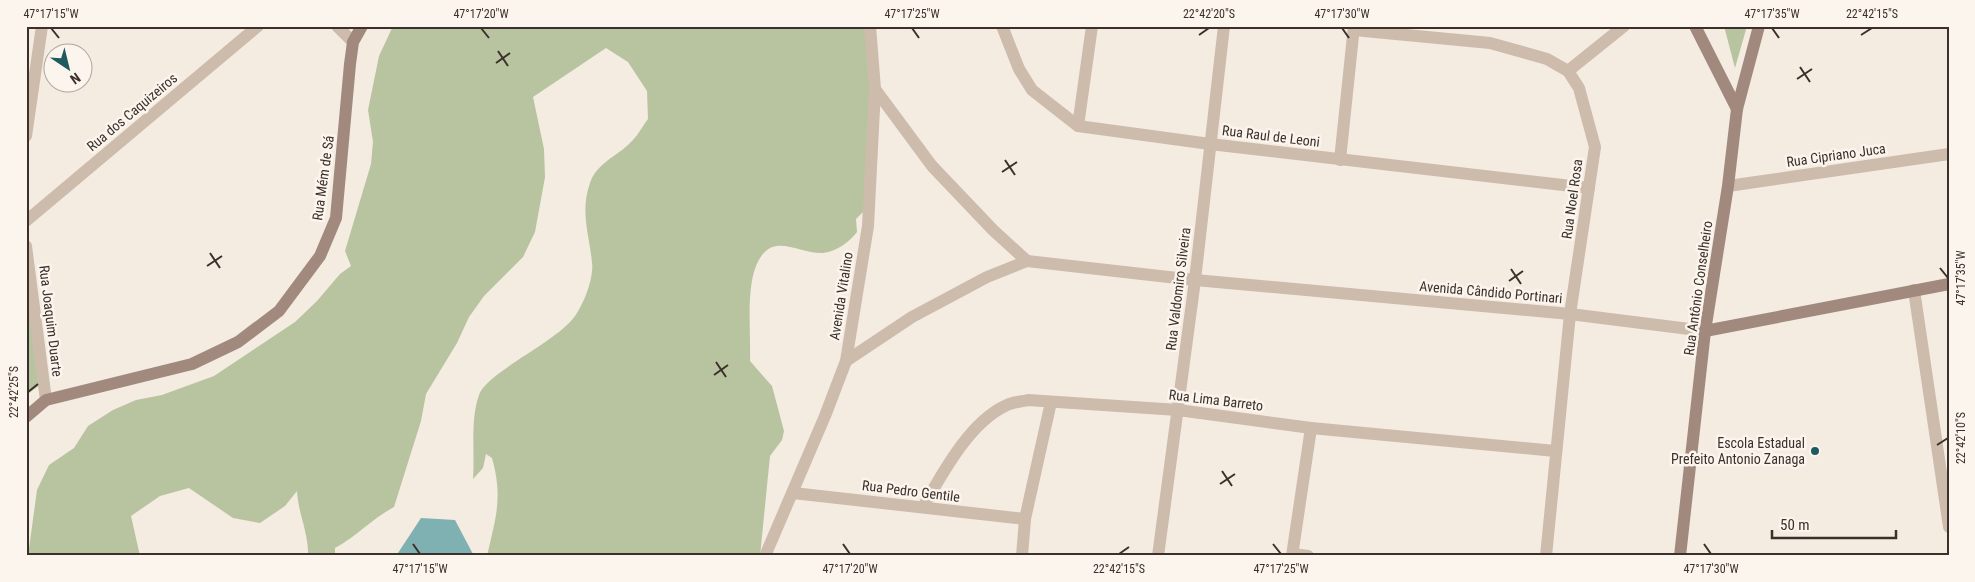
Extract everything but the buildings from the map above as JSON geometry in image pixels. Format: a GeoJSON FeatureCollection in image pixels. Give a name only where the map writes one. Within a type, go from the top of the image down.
{"type":"FeatureCollection","features":[{"type":"Feature","properties":{"kind":"street"},"geometry":{"type":"LineString","coordinates":[[26,136],[42,26]]}},
{"type":"Feature","properties":{"kind":"street","name":"Rua dos Caquizeiros"},"geometry":{"type":"LineString","coordinates":[[26,221],[258,26]]}},
{"type":"Feature","properties":{"kind":"street"},"geometry":{"type":"LineString","coordinates":[[337,26],[353,42]]}},
{"type":"Feature","properties":{"kind":"street","name":"Rua Mém de Sá"},"geometry":{"type":"LineString","coordinates":[[26,417],[46,400],[192,364],[238,342],[279,311],[320,256],[336,218],[353,42],[362,26]]}},
{"type":"Feature","properties":{"kind":"street","name":"Avenida Vitalino"},"geometry":{"type":"LineString","coordinates":[[765,556],[825,416],[846,361],[868,226],[875,89],[870,26]]}},
{"type":"Feature","properties":{"kind":"street"},"geometry":{"type":"LineString","coordinates":[[1002,26],[1020,69],[1032,90],[1078,126]]}},
{"type":"Feature","properties":{"kind":"street"},"geometry":{"type":"LineString","coordinates":[[1078,126],[1092,26]]}},
{"type":"Feature","properties":{"kind":"street","name":"Rua Valdomiro Silveira"},"geometry":{"type":"LineString","coordinates":[[1158,556],[1195,280],[1224,26]]}},
{"type":"Feature","properties":{"kind":"street"},"geometry":{"type":"LineString","coordinates":[[1568,71],[1624,26]]}},
{"type":"Feature","properties":{"kind":"street"},"geometry":{"type":"LineString","coordinates":[[1695,26],[1737,109]]}},
{"type":"Feature","properties":{"kind":"street","name":"Rua Antônio Conselheiro"},"geometry":{"type":"LineString","coordinates":[[1680,556],[1705,332],[1728,186],[1737,109],[1759,26]]}},
{"type":"Feature","properties":{"kind":"street"},"geometry":{"type":"LineString","coordinates":[[1340,160],[1354,28]]}},
{"type":"Feature","properties":{"kind":"street","name":"Rua Noel Rosa"},"geometry":{"type":"LineString","coordinates":[[1354,28],[1490,43],[1547,58],[1568,71],[1579,88],[1595,147],[1570,314],[1546,556]]}},
{"type":"Feature","properties":{"kind":"street"},"geometry":{"type":"LineString","coordinates":[[875,89],[932,166],[993,230],[1027,261]]}},
{"type":"Feature","properties":{"kind":"street","name":"Rua Raul de Leoni"},"geometry":{"type":"LineString","coordinates":[[1078,126],[1340,160],[1589,188]]}},
{"type":"Feature","properties":{"kind":"street","name":"Rua Cipriano Juca"},"geometry":{"type":"LineString","coordinates":[[1728,186],[1949,154]]}},
{"type":"Feature","properties":{"kind":"street","name":"Rua Joaquim Duarte"},"geometry":{"type":"LineString","coordinates":[[26,246],[46,400]]}},
{"type":"Feature","properties":{"kind":"street","name":"Avenida Cândido Portinari"},"geometry":{"type":"LineString","coordinates":[[846,361],[912,317],[987,277],[1027,261],[1195,280],[1570,314],[1705,332],[1949,284]]}},
{"type":"Feature","properties":{"kind":"street"},"geometry":{"type":"LineString","coordinates":[[1914,290],[1949,527]]}},
{"type":"Feature","properties":{"kind":"street","name":"Rua Lima Barreto"},"geometry":{"type":"LineString","coordinates":[[923,507],[952,457],[986,418],[1006,405],[1028,400],[1178,410],[1311,428],[1555,451]]}},
{"type":"Feature","properties":{"kind":"street"},"geometry":{"type":"LineString","coordinates":[[1022,556],[1025,520],[1052,402]]}},
{"type":"Feature","properties":{"kind":"street"},"geometry":{"type":"LineString","coordinates":[[1308,556],[1292,555],[1311,428]]}},
{"type":"Feature","properties":{"kind":"street","name":"Rua Pedro Gentile"},"geometry":{"type":"LineString","coordinates":[[793,493],[1025,520]]}},
{"type":"Feature","properties":{"kind":"green space"},"geometry":{"type":"Polygon","coordinates":[[[393,26],[872,26],[867,208],[856,219],[857,232],[843,246],[823,253],[785,246],[769,248],[762,255],[753,276],[750,300],[750,361],[772,386],[784,431],[782,440],[770,456],[760,556],[487,556],[498,496],[492,458],[486,454],[483,468],[473,479],[474,425],[479,395],[495,377],[554,336],[575,316],[588,290],[592,268],[585,213],[590,183],[602,165],[633,141],[648,119],[647,91],[628,62],[606,48],[533,97],[544,149],[545,177],[535,232],[523,257],[484,296],[469,317],[457,343],[426,394],[421,421],[394,507],[335,548],[335,556],[308,556],[307,540],[297,491],[285,506],[260,523],[233,518],[189,488],[160,496],[131,516],[140,556],[28,556],[37,490],[49,465],[74,448],[88,426],[113,410],[136,400],[162,395],[214,376],[295,322],[317,301],[340,274],[351,266],[345,251],[371,164],[373,142],[368,110],[379,56],[393,26]]]}},
{"type":"Feature","properties":{"kind":"green space"},"geometry":{"type":"Polygon","coordinates":[[[1724,26],[1747,26],[1735,68],[1724,26]]]}},
{"type":"Feature","properties":{"kind":"green space"},"geometry":{"type":"Polygon","coordinates":[[[26,279],[40,385],[29,393],[26,393],[26,279]]]}},
{"type":"Feature","properties":{"kind":"water"},"geometry":{"type":"Polygon","coordinates":[[[421,518],[455,520],[474,556],[396,556],[421,518]]]}},
{"type":"Feature","properties":{"kind":"place","name":"Escola Estadual Prefeito Antonio Zanaga"},"geometry":{"type":"Point","coordinates":[1815,451]}}]}
